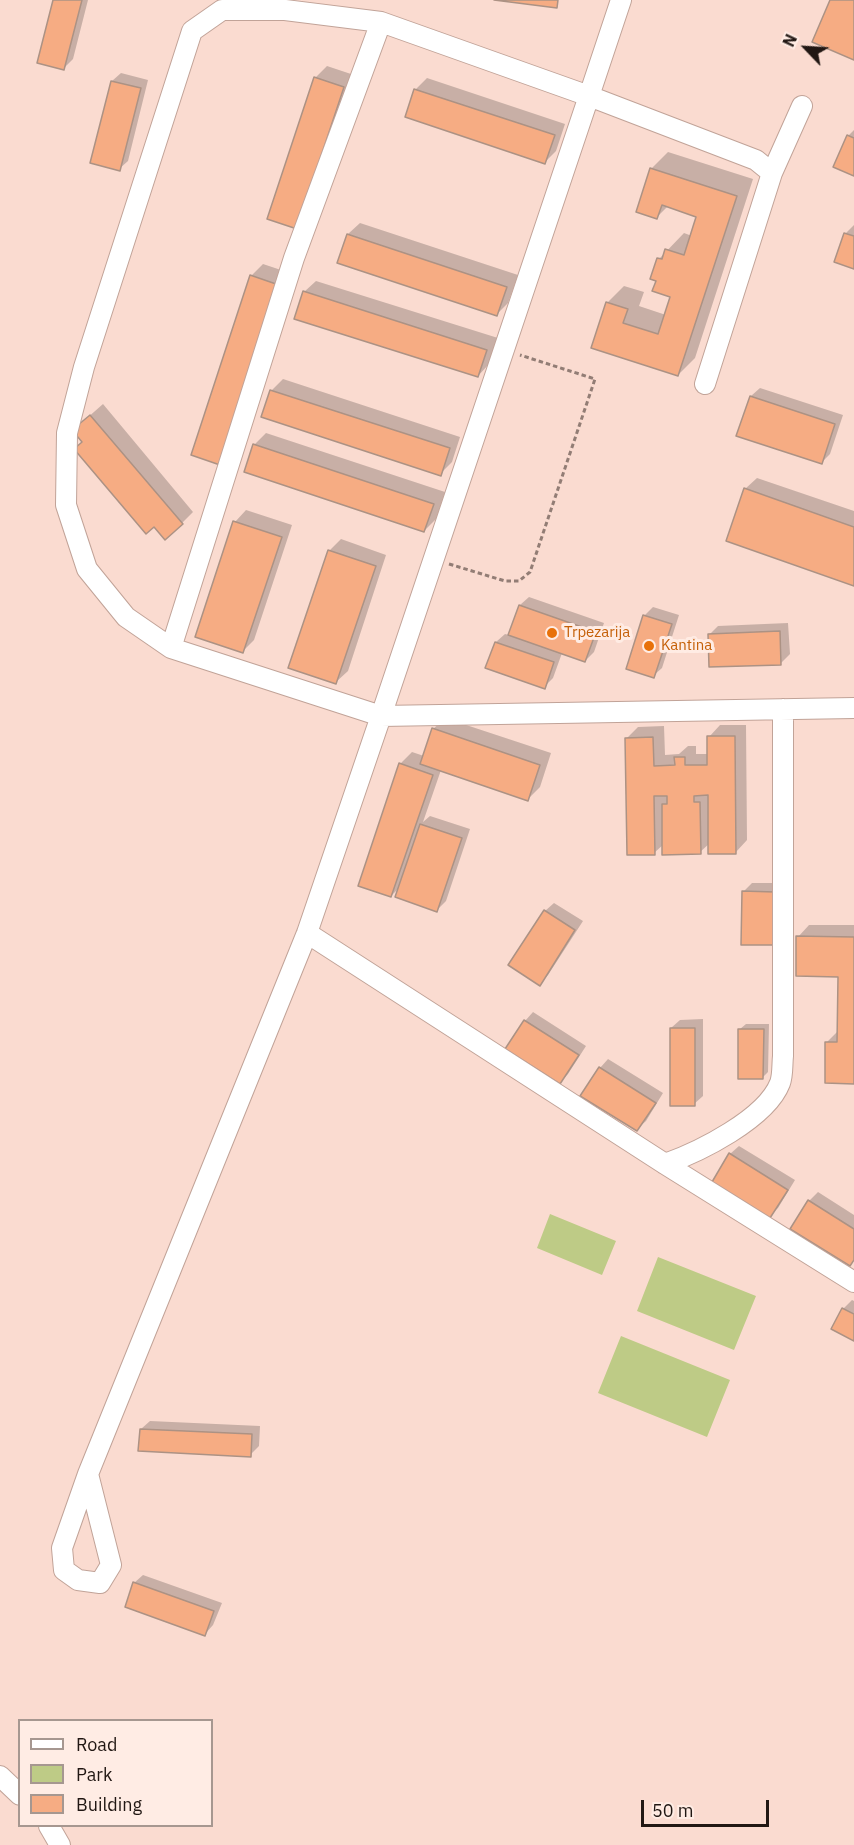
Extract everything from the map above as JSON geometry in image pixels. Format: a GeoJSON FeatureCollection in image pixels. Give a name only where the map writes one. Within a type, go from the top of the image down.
{"type":"FeatureCollection","features":[{"type":"Feature","properties":{"kind":"street"},"geometry":{"type":"LineString","coordinates":[[88,1474],[111,1565],[100,1583],[78,1580],[64,1570],[62,1548],[88,1474],[307,933],[621,0]]}},
{"type":"Feature","properties":{"kind":"street"},"geometry":{"type":"LineString","coordinates":[[772,173],[756,160],[589,96],[381,22],[285,10],[222,10],[192,31],[84,368],[66,433],[66,505],[87,569],[126,617],[171,648],[381,716],[854,708]]}},
{"type":"Feature","properties":{"kind":"street"},"geometry":{"type":"LineString","coordinates":[[171,648],[294,258],[381,22]]}},
{"type":"Feature","properties":{"kind":"street"},"geometry":{"type":"LineString","coordinates":[[705,384],[772,173],[802,106]]}},
{"type":"Feature","properties":{"kind":"street"},"geometry":{"type":"LineString","coordinates":[[665,1164],[693,1155],[738,1128],[770,1100],[780,1083],[783,1056],[783,709]]}},
{"type":"Feature","properties":{"kind":"street"},"geometry":{"type":"LineString","coordinates":[[307,933],[665,1164],[854,1282]]}},
{"type":"Feature","properties":{"kind":"street"},"geometry":{"type":"LineString","coordinates":[[0,1776],[18,1793]]}},
{"type":"Feature","properties":{"kind":"street"},"geometry":{"type":"LineString","coordinates":[[50,1827],[60,1845]]}},
{"type":"Feature","properties":{"kind":"path"},"geometry":{"type":"LineString","coordinates":[[433,559],[505,581],[519,581],[530,572],[595,379],[504,350]]}},
{"type":"Feature","properties":{"kind":"green space"},"geometry":{"type":"Polygon","coordinates":[[[550,1214],[616,1241],[602,1275],[537,1248],[550,1214]]]}},
{"type":"Feature","properties":{"kind":"green space"},"geometry":{"type":"Polygon","coordinates":[[[658,1257],[756,1296],[734,1350],[637,1311],[658,1257]]]}},
{"type":"Feature","properties":{"kind":"green space"},"geometry":{"type":"Polygon","coordinates":[[[621,1336],[730,1380],[707,1437],[598,1393],[621,1336]]]}},
{"type":"Feature","properties":{"kind":"building"},"geometry":{"type":"Polygon","coordinates":[[[53,0],[82,0],[64,70],[37,63],[53,0]]]}},
{"type":"Feature","properties":{"kind":"building"},"geometry":{"type":"Polygon","coordinates":[[[494,0],[558,0],[557,8],[494,0]]]}},
{"type":"Feature","properties":{"kind":"building"},"geometry":{"type":"Polygon","coordinates":[[[830,0],[854,0],[854,60],[812,42],[830,0]]]}},
{"type":"Feature","properties":{"kind":"building"},"geometry":{"type":"Polygon","coordinates":[[[314,77],[344,87],[297,229],[267,219],[314,77]]]}},
{"type":"Feature","properties":{"kind":"building"},"geometry":{"type":"Polygon","coordinates":[[[111,81],[141,88],[120,171],[90,163],[111,81]]]}},
{"type":"Feature","properties":{"kind":"building"},"geometry":{"type":"Polygon","coordinates":[[[414,89],[555,135],[545,164],[405,117],[414,89]]]}},
{"type":"Feature","properties":{"kind":"building"},"geometry":{"type":"Polygon","coordinates":[[[847,135],[854,138],[854,176],[833,167],[847,135]]]}},
{"type":"Feature","properties":{"kind":"building"},"geometry":{"type":"Polygon","coordinates":[[[650,168],[737,196],[678,376],[591,348],[606,302],[628,309],[623,323],[658,334],[670,297],[652,291],[656,281],[650,279],[657,258],[662,259],[665,249],[684,255],[696,217],[662,205],[657,219],[636,212],[650,168]]]}},
{"type":"Feature","properties":{"kind":"building"},"geometry":{"type":"Polygon","coordinates":[[[844,233],[854,236],[854,269],[834,262],[844,233]]]}},
{"type":"Feature","properties":{"kind":"building"},"geometry":{"type":"Polygon","coordinates":[[[347,234],[507,287],[497,316],[337,263],[347,234]]]}},
{"type":"Feature","properties":{"kind":"building"},"geometry":{"type":"Polygon","coordinates":[[[250,275],[279,285],[220,465],[191,455],[250,275]]]}},
{"type":"Feature","properties":{"kind":"building"},"geometry":{"type":"Polygon","coordinates":[[[303,291],[487,350],[478,377],[294,319],[303,291]]]}},
{"type":"Feature","properties":{"kind":"building"},"geometry":{"type":"Polygon","coordinates":[[[270,390],[450,448],[441,476],[261,417],[270,390]]]}},
{"type":"Feature","properties":{"kind":"building"},"geometry":{"type":"Polygon","coordinates":[[[750,396],[835,424],[822,464],[736,436],[750,396]]]}},
{"type":"Feature","properties":{"kind":"building"},"geometry":{"type":"Polygon","coordinates":[[[90,415],[183,524],[165,540],[154,527],[146,534],[74,449],[82,442],[72,430],[90,415]]]}},
{"type":"Feature","properties":{"kind":"building"},"geometry":{"type":"Polygon","coordinates":[[[253,444],[434,504],[424,532],[244,472],[253,444]]]}},
{"type":"Feature","properties":{"kind":"building"},"geometry":{"type":"Polygon","coordinates":[[[744,488],[854,527],[854,586],[726,541],[744,488]]]}},
{"type":"Feature","properties":{"kind":"building"},"geometry":{"type":"Polygon","coordinates":[[[233,521],[282,537],[243,653],[195,637],[233,521]]]}},
{"type":"Feature","properties":{"kind":"building"},"geometry":{"type":"Polygon","coordinates":[[[328,550],[376,566],[336,684],[288,668],[328,550]]]}},
{"type":"Feature","properties":{"kind":"building","name":"Trpezarija"},"geometry":{"type":"Polygon","coordinates":[[[519,605],[596,632],[585,662],[508,635],[519,605]]]}},
{"type":"Feature","properties":{"kind":"building","name":"Kantina"},"geometry":{"type":"Polygon","coordinates":[[[643,615],[672,624],[654,678],[626,669],[643,615]]]}},
{"type":"Feature","properties":{"kind":"building"},"geometry":{"type":"Polygon","coordinates":[[[780,631],[781,665],[709,667],[708,634],[780,631]]]}},
{"type":"Feature","properties":{"kind":"building"},"geometry":{"type":"Polygon","coordinates":[[[495,642],[554,662],[545,689],[485,668],[495,642]]]}},
{"type":"Feature","properties":{"kind":"building"},"geometry":{"type":"Polygon","coordinates":[[[432,728],[540,765],[528,801],[420,764],[432,728]]]}},
{"type":"Feature","properties":{"kind":"building"},"geometry":{"type":"Polygon","coordinates":[[[707,736],[735,736],[736,854],[708,854],[708,795],[694,796],[694,802],[700,802],[701,854],[662,855],[662,804],[667,804],[667,796],[654,796],[655,855],[627,855],[625,738],[653,737],[654,766],[675,765],[674,757],[685,757],[685,765],[707,765],[707,736]]]}},
{"type":"Feature","properties":{"kind":"building"},"geometry":{"type":"Polygon","coordinates":[[[399,763],[433,775],[391,897],[358,886],[399,763]]]}},
{"type":"Feature","properties":{"kind":"building"},"geometry":{"type":"Polygon","coordinates":[[[420,824],[462,838],[437,912],[395,897],[420,824]]]}},
{"type":"Feature","properties":{"kind":"building"},"geometry":{"type":"Polygon","coordinates":[[[742,891],[775,892],[774,945],[741,945],[742,891]]]}},
{"type":"Feature","properties":{"kind":"building"},"geometry":{"type":"Polygon","coordinates":[[[544,910],[575,930],[540,986],[508,965],[544,910]]]}},
{"type":"Feature","properties":{"kind":"building"},"geometry":{"type":"Polygon","coordinates":[[[796,936],[854,937],[854,1084],[825,1083],[825,1042],[837,1042],[838,977],[796,976],[796,936]]]}},
{"type":"Feature","properties":{"kind":"building"},"geometry":{"type":"Polygon","coordinates":[[[524,1020],[579,1055],[560,1084],[505,1049],[524,1020]]]}},
{"type":"Feature","properties":{"kind":"building"},"geometry":{"type":"Polygon","coordinates":[[[670,1028],[695,1028],[695,1106],[670,1106],[670,1028]]]}},
{"type":"Feature","properties":{"kind":"building"},"geometry":{"type":"Polygon","coordinates":[[[738,1029],[764,1029],[763,1079],[738,1079],[738,1029]]]}},
{"type":"Feature","properties":{"kind":"building"},"geometry":{"type":"Polygon","coordinates":[[[599,1067],[656,1103],[637,1131],[580,1096],[599,1067]]]}},
{"type":"Feature","properties":{"kind":"building"},"geometry":{"type":"Polygon","coordinates":[[[729,1153],[788,1190],[770,1218],[712,1182],[729,1153]]]}},
{"type":"Feature","properties":{"kind":"building"},"geometry":{"type":"Polygon","coordinates":[[[808,1200],[854,1229],[854,1260],[850,1266],[790,1229],[808,1200]]]}},
{"type":"Feature","properties":{"kind":"building"},"geometry":{"type":"Polygon","coordinates":[[[842,1308],[854,1314],[854,1341],[831,1329],[842,1308]]]}},
{"type":"Feature","properties":{"kind":"building"},"geometry":{"type":"Polygon","coordinates":[[[140,1429],[252,1434],[251,1457],[138,1451],[140,1429]]]}},
{"type":"Feature","properties":{"kind":"building"},"geometry":{"type":"Polygon","coordinates":[[[133,1582],[214,1611],[205,1636],[125,1607],[133,1582]]]}},
{"type":"Feature","properties":{"kind":"place","name":"Trpezarija"},"geometry":{"type":"Point","coordinates":[552,633]}},
{"type":"Feature","properties":{"kind":"place","name":"Kantina"},"geometry":{"type":"Point","coordinates":[649,646]}}]}
